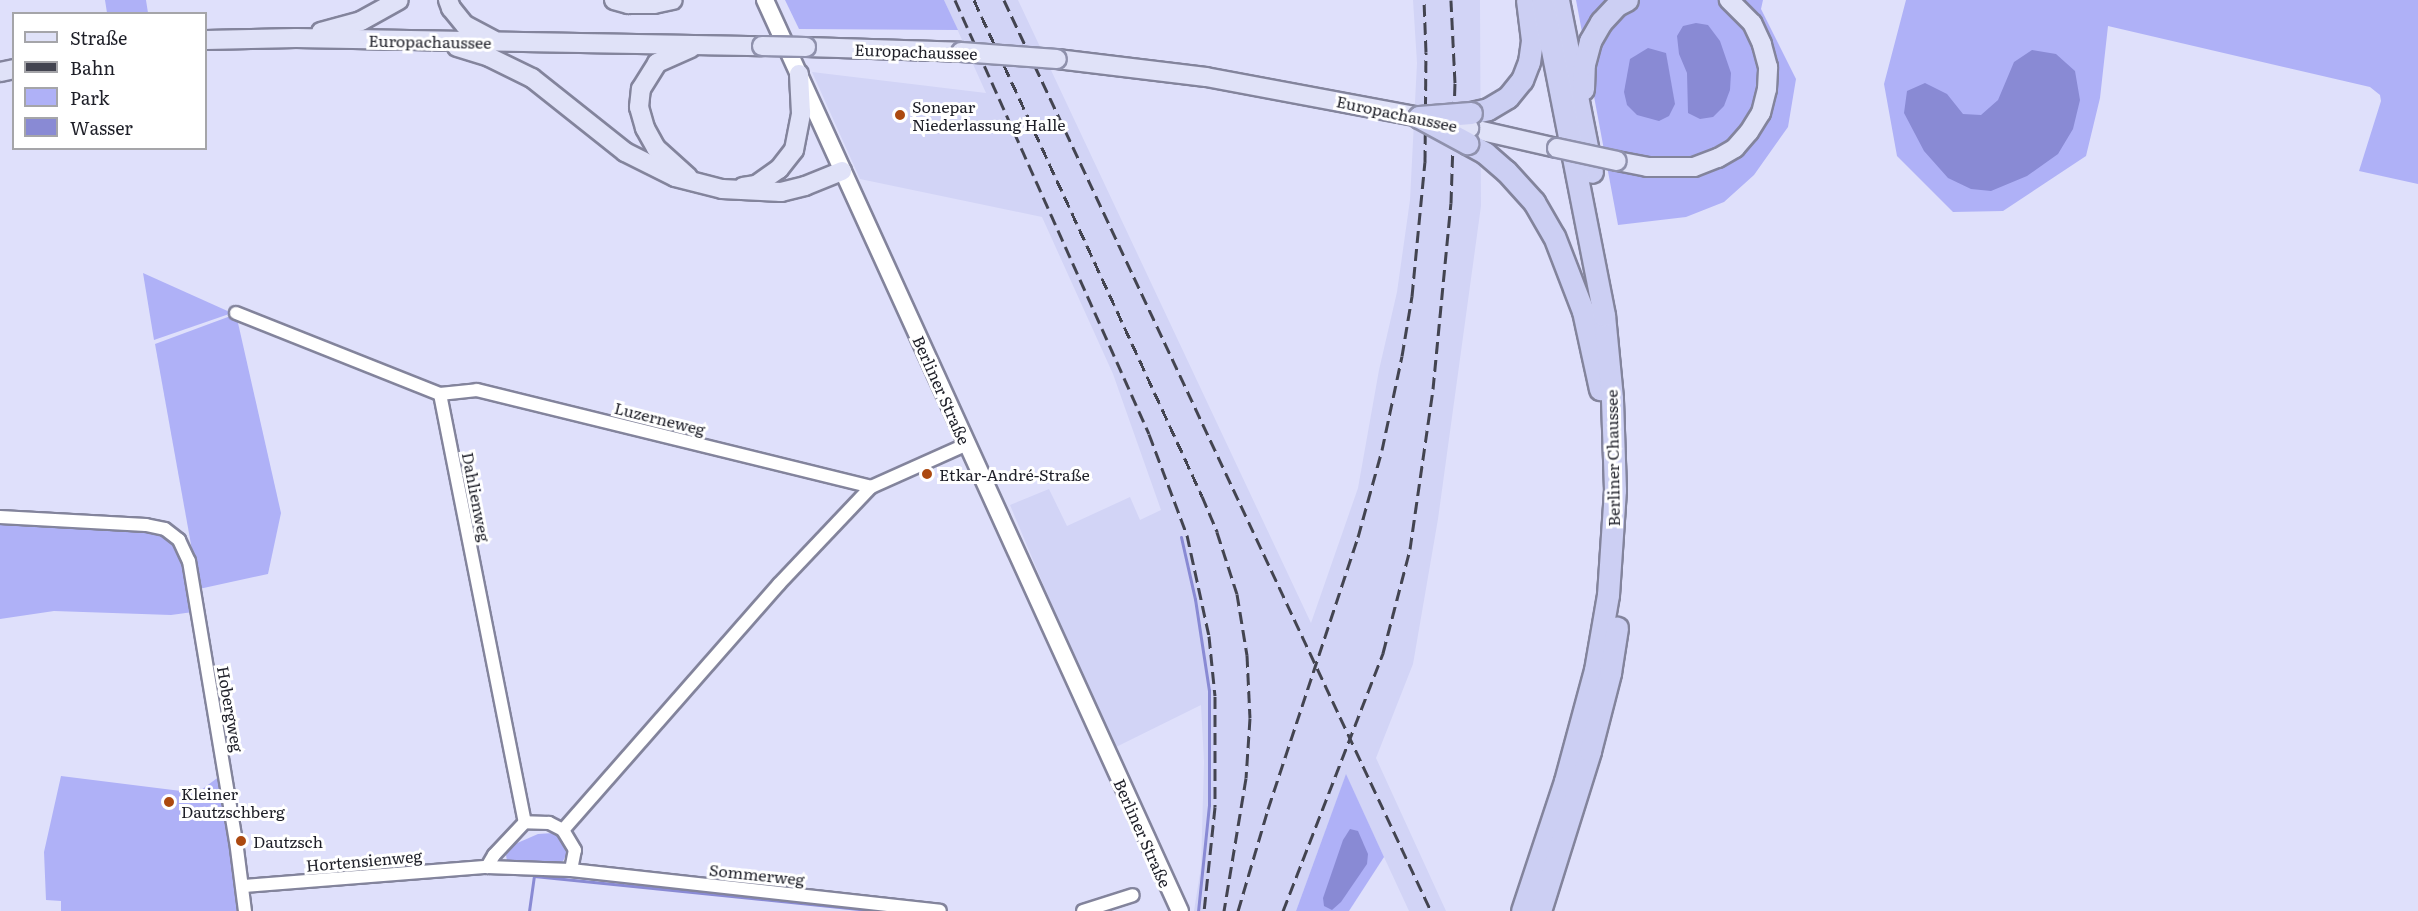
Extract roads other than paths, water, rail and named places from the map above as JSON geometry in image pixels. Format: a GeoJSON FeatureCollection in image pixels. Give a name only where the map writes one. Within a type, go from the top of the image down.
{"type":"FeatureCollection","features":[{"type":"Feature","properties":{"kind":"highway"},"geometry":{"type":"LineString","coordinates":[[1469,128],[1488,109],[1508,97],[1522,80],[1529,63],[1532,40],[1527,0]]}},
{"type":"Feature","properties":{"kind":"highway","name":"Berliner Chaussee"},"geometry":{"type":"LineString","coordinates":[[1522,911],[1565,781],[1595,670],[1612,559],[1615,473],[1612,398],[1604,315],[1542,0]]}},
{"type":"Feature","properties":{"kind":"highway","name":"Berliner Chaussee"},"geometry":{"type":"LineString","coordinates":[[1540,911],[1590,751],[1610,673],[1622,596],[1627,528],[1628,442],[1623,359],[1585,135],[1558,0]]}},
{"type":"Feature","properties":{"kind":"highway"},"geometry":{"type":"LineString","coordinates":[[1585,135],[1584,64],[1590,41],[1600,22],[1617,5],[1627,0]]}},
{"type":"Feature","properties":{"kind":"highway"},"geometry":{"type":"LineString","coordinates":[[1419,117],[1469,128]]}},
{"type":"Feature","properties":{"kind":"highway"},"geometry":{"type":"LineString","coordinates":[[1419,117],[1469,128],[1534,202],[1566,264],[1583,311],[1615,473]]}},
{"type":"Feature","properties":{"kind":"main road"},"geometry":{"type":"LineString","coordinates":[[296,38],[361,21],[399,0]]}},
{"type":"Feature","properties":{"kind":"main road"},"geometry":{"type":"LineString","coordinates":[[448,0],[451,8],[465,25],[497,42]]}},
{"type":"Feature","properties":{"kind":"main road"},"geometry":{"type":"LineString","coordinates":[[614,0],[636,4],[673,0]]}},
{"type":"Feature","properties":{"kind":"main road","name":"Europachaussee"},"geometry":{"type":"LineString","coordinates":[[1469,128],[1647,167],[1694,167],[1718,158],[1735,148],[1749,132],[1761,113],[1767,89],[1768,67],[1762,44],[1752,24],[1729,0]]}},
{"type":"Feature","properties":{"kind":"main road","name":"Europachaussee"},"geometry":{"type":"LineString","coordinates":[[207,40],[296,38],[435,40],[961,52],[1057,59],[1206,77],[1419,117]]}},
{"type":"Feature","properties":{"kind":"main road"},"geometry":{"type":"LineString","coordinates":[[435,40],[511,66],[532,78],[625,152],[675,177],[722,189],[781,192],[806,186],[842,171]]}},
{"type":"Feature","properties":{"kind":"main road"},"geometry":{"type":"LineString","coordinates":[[694,182],[656,148],[645,128],[639,107],[641,90],[657,63],[676,53],[701,45]]}},
{"type":"Feature","properties":{"kind":"main road"},"geometry":{"type":"LineString","coordinates":[[722,189],[756,185],[779,169],[787,160],[799,135],[801,113],[799,74]]}},
{"type":"Feature","properties":{"kind":"street","name":"Berliner Straße"},"geometry":{"type":"LineString","coordinates":[[765,0],[1180,911]]}},
{"type":"Feature","properties":{"kind":"street"},"geometry":{"type":"LineString","coordinates":[[236,314],[440,394]]}},
{"type":"Feature","properties":{"kind":"street","name":"Luzerneweg"},"geometry":{"type":"LineString","coordinates":[[440,394],[477,390],[871,487]]}},
{"type":"Feature","properties":{"kind":"street","name":"Dahlienweg"},"geometry":{"type":"LineString","coordinates":[[440,394],[525,822]]}},
{"type":"Feature","properties":{"kind":"street"},"geometry":{"type":"LineString","coordinates":[[563,830],[779,584],[871,487],[967,444]]}},
{"type":"Feature","properties":{"kind":"street","name":"Hobergweg"},"geometry":{"type":"LineString","coordinates":[[0,517],[146,525],[165,529],[179,540],[189,561],[244,886],[245,911]]}},
{"type":"Feature","properties":{"kind":"street"},"geometry":{"type":"LineString","coordinates":[[487,867],[494,855],[525,822],[549,823],[563,830],[575,850],[571,870]]}},
{"type":"Feature","properties":{"kind":"street","name":"Hortensienweg"},"geometry":{"type":"LineString","coordinates":[[244,886],[487,867],[571,870]]}},
{"type":"Feature","properties":{"kind":"street","name":"Sommerweg"},"geometry":{"type":"LineString","coordinates":[[571,870],[940,911]]}},
{"type":"Feature","properties":{"kind":"street"},"geometry":{"type":"LineString","coordinates":[[1083,911],[1133,895]]}},
{"type":"Feature","properties":{"kind":"water"},"geometry":{"type":"Polygon","coordinates":[[[1696,23],[1708,25],[1720,41],[1731,73],[1730,90],[1724,106],[1713,117],[1700,119],[1688,113],[1687,73],[1679,54],[1677,36],[1683,26],[1696,23]]]}},
{"type":"Feature","properties":{"kind":"water"},"geometry":{"type":"Polygon","coordinates":[[[1648,48],[1666,53],[1675,104],[1669,116],[1659,121],[1637,115],[1627,105],[1624,92],[1630,59],[1648,48]]]}},
{"type":"Feature","properties":{"kind":"water"},"geometry":{"type":"Polygon","coordinates":[[[2032,50],[2056,54],[2075,71],[2080,100],[2073,129],[2058,154],[2027,176],[1991,191],[1971,189],[1948,178],[1924,151],[1904,113],[1907,91],[1925,83],[1947,94],[1963,114],[1981,115],[1998,100],[2014,62],[2032,50]]]}},
{"type":"Feature","properties":{"kind":"water"},"geometry":{"type":"Polygon","coordinates":[[[1350,829],[1358,831],[1368,854],[1367,864],[1341,902],[1332,910],[1324,906],[1323,898],[1343,840],[1350,829]]]}},
{"type":"Feature","properties":{"kind":"waterway"},"geometry":{"type":"LineString","coordinates":[[1181,537],[1195,599],[1209,690],[1209,805],[1198,911]]}},
{"type":"Feature","properties":{"kind":"waterway"},"geometry":{"type":"LineString","coordinates":[[529,911],[534,876],[879,911]]}},
{"type":"Feature","properties":{"kind":"railway"},"geometry":{"type":"LineString","coordinates":[[955,0],[1149,434],[1187,535],[1209,636],[1215,696],[1215,807],[1204,911]]}},
{"type":"Feature","properties":{"kind":"railway"},"geometry":{"type":"LineString","coordinates":[[974,0],[1202,496],[1217,532],[1237,594],[1247,655],[1250,718],[1246,778],[1224,911]]}},
{"type":"Feature","properties":{"kind":"railway"},"geometry":{"type":"LineString","coordinates":[[1004,0],[1431,911]]}},
{"type":"Feature","properties":{"kind":"railway"},"geometry":{"type":"LineString","coordinates":[[1238,911],[1268,809],[1358,537],[1382,450],[1402,356],[1412,296],[1425,162],[1424,0]]}},
{"type":"Feature","properties":{"kind":"railway"},"geometry":{"type":"LineString","coordinates":[[1283,911],[1383,653],[1410,549],[1433,389],[1451,203],[1455,83],[1451,0]]}},
{"type":"Feature","properties":{"kind":"place","name":"Sonepar Niederlassung Halle"},"geometry":{"type":"Point","coordinates":[900,115]}},
{"type":"Feature","properties":{"kind":"place","name":"Etkar-André-Straße"},"geometry":{"type":"Point","coordinates":[927,474]}},
{"type":"Feature","properties":{"kind":"place","name":"Kleiner Dautzschberg"},"geometry":{"type":"Point","coordinates":[169,802]}},
{"type":"Feature","properties":{"kind":"place","name":"Dautzsch"},"geometry":{"type":"Point","coordinates":[241,841]}}]}
